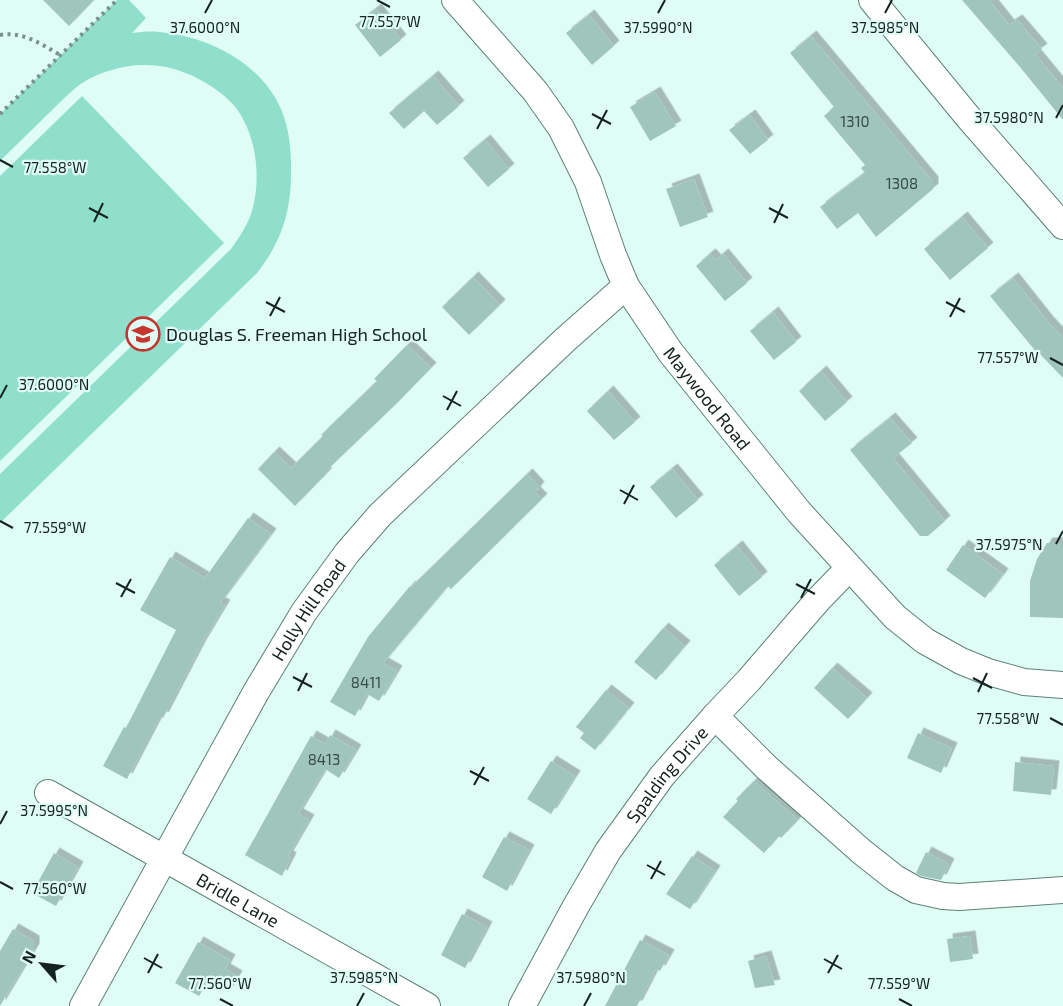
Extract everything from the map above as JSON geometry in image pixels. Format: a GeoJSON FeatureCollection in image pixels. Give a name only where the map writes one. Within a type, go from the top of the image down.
{"type":"FeatureCollection","features":[{"type":"Feature","properties":{"kind":"street","name":"Maywood Road"},"geometry":{"type":"LineString","coordinates":[[455,0],[535,91],[561,128],[588,182],[626,286],[671,353],[799,512],[895,617],[925,641],[987,672],[1024,682],[1063,685]]}},
{"type":"Feature","properties":{"kind":"street"},"geometry":{"type":"LineString","coordinates":[[872,0],[968,117],[1063,226]]}},
{"type":"Feature","properties":{"kind":"street","name":"Holly Hill Road"},"geometry":{"type":"LineString","coordinates":[[83,1006],[262,682],[304,612],[347,553],[380,515],[566,339],[626,286]]}},
{"type":"Feature","properties":{"kind":"street","name":"Spalding Drive"},"geometry":{"type":"LineString","coordinates":[[522,1006],[608,851],[662,776],[849,568]]}},
{"type":"Feature","properties":{"kind":"street"},"geometry":{"type":"LineString","coordinates":[[716,716],[766,767],[862,852],[895,879],[916,890],[959,897],[1063,890]]}},
{"type":"Feature","properties":{"kind":"street","name":"Bridle Lane"},"geometry":{"type":"LineString","coordinates":[[48,793],[428,1006]]}},
{"type":"Feature","properties":{"kind":"path"},"geometry":{"type":"LineString","coordinates":[[0,114],[117,0]]}},
{"type":"Feature","properties":{"kind":"path"},"geometry":{"type":"LineString","coordinates":[[0,35],[18,35],[27,38],[60,56]]}},
{"type":"Feature","properties":{"kind":"green space"},"geometry":{"type":"Polygon","coordinates":[[[117,0],[129,0],[146,18],[132,33],[159,32],[196,39],[231,55],[247,65],[260,78],[281,109],[288,130],[291,182],[288,210],[279,236],[257,273],[0,523],[0,474],[231,249],[246,226],[254,204],[256,161],[249,133],[236,108],[220,92],[201,80],[160,66],[122,67],[87,80],[67,95],[0,161],[0,114],[117,0]]]}},
{"type":"Feature","properties":{"kind":"green space"},"geometry":{"type":"Polygon","coordinates":[[[82,96],[224,243],[0,461],[0,176],[82,96]]]}},
{"type":"Feature","properties":{"kind":"building"},"geometry":{"type":"Polygon","coordinates":[[[43,0],[94,0],[69,26],[43,0]]]}},
{"type":"Feature","properties":{"kind":"building"},"geometry":{"type":"Polygon","coordinates":[[[962,0],[989,0],[1009,25],[1017,20],[1042,49],[1035,54],[1063,88],[1063,120],[1020,67],[962,0]]]}},
{"type":"Feature","properties":{"kind":"building"},"geometry":{"type":"Polygon","coordinates":[[[376,9],[401,40],[380,57],[355,25],[376,9]]]}},
{"type":"Feature","properties":{"kind":"building"},"geometry":{"type":"Polygon","coordinates":[[[589,15],[614,46],[592,65],[566,33],[589,15]]]}},
{"type":"Feature","properties":{"kind":"building"},"geometry":{"type":"Polygon","coordinates":[[[811,36],[933,182],[933,189],[876,237],[858,213],[837,229],[820,207],[865,173],[861,168],[865,165],[824,116],[834,107],[790,53],[811,36]]]}},
{"type":"Feature","properties":{"kind":"building"},"geometry":{"type":"Polygon","coordinates":[[[433,76],[459,106],[437,125],[424,111],[404,129],[389,113],[433,76]]]}},
{"type":"Feature","properties":{"kind":"building"},"geometry":{"type":"Polygon","coordinates":[[[655,92],[676,126],[650,141],[630,107],[655,92]]]}},
{"type":"Feature","properties":{"kind":"building"},"geometry":{"type":"Polygon","coordinates":[[[750,115],[768,140],[750,154],[729,130],[750,115]]]}},
{"type":"Feature","properties":{"kind":"building"},"geometry":{"type":"Polygon","coordinates":[[[485,140],[509,169],[488,187],[463,158],[485,140]]]}},
{"type":"Feature","properties":{"kind":"building"},"geometry":{"type":"Polygon","coordinates":[[[694,179],[708,217],[680,227],[666,189],[694,179]]]}},
{"type":"Feature","properties":{"kind":"building"},"geometry":{"type":"Polygon","coordinates":[[[962,217],[988,248],[950,280],[924,249],[962,217]]]}},
{"type":"Feature","properties":{"kind":"building"},"geometry":{"type":"Polygon","coordinates":[[[710,254],[716,260],[723,254],[747,283],[725,301],[696,266],[710,254]]]}},
{"type":"Feature","properties":{"kind":"building"},"geometry":{"type":"Polygon","coordinates":[[[473,277],[500,305],[469,335],[442,307],[473,277]]]}},
{"type":"Feature","properties":{"kind":"building"},"geometry":{"type":"Polygon","coordinates":[[[1013,278],[1063,338],[1063,378],[1038,354],[990,296],[1013,278]]]}},
{"type":"Feature","properties":{"kind":"building"},"geometry":{"type":"Polygon","coordinates":[[[773,312],[796,342],[774,360],[750,331],[773,312]]]}},
{"type":"Feature","properties":{"kind":"building"},"geometry":{"type":"Polygon","coordinates":[[[407,345],[431,368],[325,472],[327,473],[295,506],[258,469],[274,452],[291,468],[323,436],[321,435],[377,381],[374,379],[407,345]]]}},
{"type":"Feature","properties":{"kind":"building"},"geometry":{"type":"Polygon","coordinates":[[[821,371],[847,402],[825,421],[799,391],[821,371]]]}},
{"type":"Feature","properties":{"kind":"building"},"geometry":{"type":"Polygon","coordinates":[[[608,391],[635,422],[614,440],[587,411],[608,391]]]}},
{"type":"Feature","properties":{"kind":"building"},"geometry":{"type":"Polygon","coordinates":[[[890,418],[912,443],[893,458],[945,521],[928,536],[920,536],[850,450],[890,418]]]}},
{"type":"Feature","properties":{"kind":"building"},"geometry":{"type":"Polygon","coordinates":[[[672,469],[698,500],[676,518],[650,487],[672,469]]]}},
{"type":"Feature","properties":{"kind":"building"},"geometry":{"type":"Polygon","coordinates":[[[527,474],[539,487],[535,492],[542,499],[451,589],[448,586],[383,663],[397,671],[379,701],[367,694],[355,716],[330,702],[368,637],[410,586],[527,474]]]}},
{"type":"Feature","properties":{"kind":"building"},"geometry":{"type":"Polygon","coordinates":[[[248,518],[271,534],[220,603],[225,605],[163,718],[160,716],[127,779],[103,766],[124,727],[126,728],[176,630],[140,610],[170,557],[205,578],[248,518]]]}},
{"type":"Feature","properties":{"kind":"building"},"geometry":{"type":"Polygon","coordinates":[[[1047,543],[1063,543],[1063,618],[1030,617],[1030,581],[1037,559],[1047,543]]]}},
{"type":"Feature","properties":{"kind":"building"},"geometry":{"type":"Polygon","coordinates":[[[963,545],[1003,574],[985,598],[946,570],[963,545]]]}},
{"type":"Feature","properties":{"kind":"building"},"geometry":{"type":"Polygon","coordinates":[[[737,546],[762,577],[739,596],[714,565],[737,546]]]}},
{"type":"Feature","properties":{"kind":"building"},"geometry":{"type":"Polygon","coordinates":[[[663,628],[685,646],[656,680],[634,662],[663,628]]]}},
{"type":"Feature","properties":{"kind":"building"},"geometry":{"type":"Polygon","coordinates":[[[832,668],[867,698],[848,719],[814,688],[832,668]]]}},
{"type":"Feature","properties":{"kind":"building"},"geometry":{"type":"Polygon","coordinates":[[[606,690],[629,708],[595,750],[580,738],[584,733],[576,727],[606,690]]]}},
{"type":"Feature","properties":{"kind":"building"},"geometry":{"type":"Polygon","coordinates":[[[918,733],[952,748],[941,773],[907,758],[918,733]]]}},
{"type":"Feature","properties":{"kind":"building"},"geometry":{"type":"Polygon","coordinates":[[[330,735],[356,750],[339,778],[325,769],[298,814],[309,820],[288,856],[291,858],[282,876],[245,855],[311,736],[325,744],[330,735]]]}},
{"type":"Feature","properties":{"kind":"building"},"geometry":{"type":"Polygon","coordinates":[[[551,761],[575,776],[551,814],[527,799],[551,761]]]}},
{"type":"Feature","properties":{"kind":"building"},"geometry":{"type":"Polygon","coordinates":[[[1015,762],[1054,766],[1051,795],[1013,791],[1015,762]]]}},
{"type":"Feature","properties":{"kind":"building"},"geometry":{"type":"Polygon","coordinates":[[[754,781],[798,820],[764,853],[723,817],[738,801],[736,799],[754,781]]]}},
{"type":"Feature","properties":{"kind":"building"},"geometry":{"type":"Polygon","coordinates":[[[504,837],[529,850],[507,891],[482,877],[504,837]]]}},
{"type":"Feature","properties":{"kind":"building"},"geometry":{"type":"Polygon","coordinates":[[[926,852],[949,864],[941,880],[916,873],[926,852]]]}},
{"type":"Feature","properties":{"kind":"building"},"geometry":{"type":"Polygon","coordinates":[[[54,853],[78,867],[56,906],[32,893],[54,853]]]}},
{"type":"Feature","properties":{"kind":"building"},"geometry":{"type":"Polygon","coordinates":[[[692,856],[715,871],[690,909],[666,894],[692,856]]]}},
{"type":"Feature","properties":{"kind":"building"},"geometry":{"type":"Polygon","coordinates":[[[462,914],[487,927],[465,968],[441,955],[462,914]]]}},
{"type":"Feature","properties":{"kind":"building"},"geometry":{"type":"Polygon","coordinates":[[[13,929],[34,941],[34,949],[0,1006],[0,951],[13,929]]]}},
{"type":"Feature","properties":{"kind":"building"},"geometry":{"type":"Polygon","coordinates":[[[970,936],[973,959],[950,962],[947,939],[970,936]]]}},
{"type":"Feature","properties":{"kind":"building"},"geometry":{"type":"Polygon","coordinates":[[[640,940],[669,955],[660,971],[656,969],[637,1006],[605,1006],[640,940]]]}},
{"type":"Feature","properties":{"kind":"building"},"geometry":{"type":"Polygon","coordinates":[[[198,942],[230,960],[225,969],[237,976],[228,992],[208,981],[199,996],[175,983],[198,942]]]}},
{"type":"Feature","properties":{"kind":"building"},"geometry":{"type":"Polygon","coordinates":[[[766,956],[775,985],[755,988],[748,961],[766,956]]]}},
{"type":"Feature","properties":{"kind":"place","name":"Douglas S. Freeman High School"},"geometry":{"type":"Point","coordinates":[143,334]}}]}
